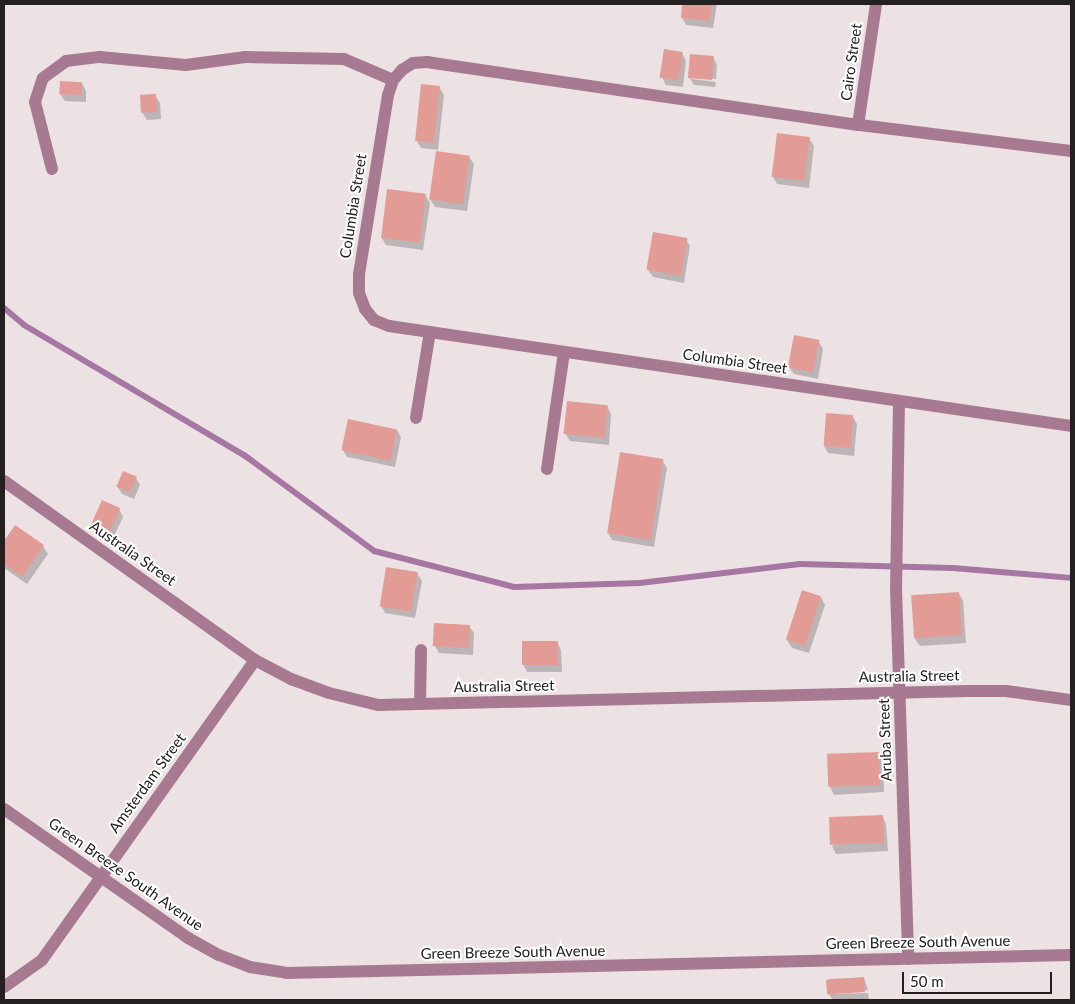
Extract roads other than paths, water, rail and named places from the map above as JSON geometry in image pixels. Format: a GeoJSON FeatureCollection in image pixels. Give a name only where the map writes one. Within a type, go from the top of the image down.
{"type":"FeatureCollection","features":[{"type":"Feature","properties":{"kind":"street","name":"Cairo Street"},"geometry":{"type":"LineString","coordinates":[[858,125],[876,4]]}},
{"type":"Feature","properties":{"kind":"street"},"geometry":{"type":"LineString","coordinates":[[52,169],[35,102],[43,78],[66,61],[100,57],[186,65],[246,57],[344,59],[393,80],[402,70],[413,64],[426,62],[858,125],[1071,151]]}},
{"type":"Feature","properties":{"kind":"street","name":"Columbia Street"},"geometry":{"type":"LineString","coordinates":[[393,80],[386,105],[359,275],[359,293],[365,309],[374,320],[389,326],[564,353],[1071,426]]}},
{"type":"Feature","properties":{"kind":"street"},"geometry":{"type":"LineString","coordinates":[[416,418],[430,332]]}},
{"type":"Feature","properties":{"kind":"street"},"geometry":{"type":"LineString","coordinates":[[547,469],[564,353]]}},
{"type":"Feature","properties":{"kind":"street","name":"Aruba Street"},"geometry":{"type":"LineString","coordinates":[[899,401],[896,589],[908,958]]}},
{"type":"Feature","properties":{"kind":"street","name":"Australia Street"},"geometry":{"type":"LineString","coordinates":[[4,481],[255,660],[291,679],[329,693],[378,705],[1006,691],[1071,700]]}},
{"type":"Feature","properties":{"kind":"street"},"geometry":{"type":"LineString","coordinates":[[420,704],[421,650]]}},
{"type":"Feature","properties":{"kind":"street","name":"Amsterdam Street"},"geometry":{"type":"LineString","coordinates":[[4,987],[42,960],[255,660]]}},
{"type":"Feature","properties":{"kind":"street","name":"Green Breeze South Avenue"},"geometry":{"type":"LineString","coordinates":[[4,809],[188,938],[211,951],[250,967],[286,973],[1071,955]]}},
{"type":"Feature","properties":{"kind":"waterway"},"geometry":{"type":"LineString","coordinates":[[4,308],[24,325],[244,455],[374,551],[514,587],[640,583],[800,564],[953,568],[1071,578]]}}]}
